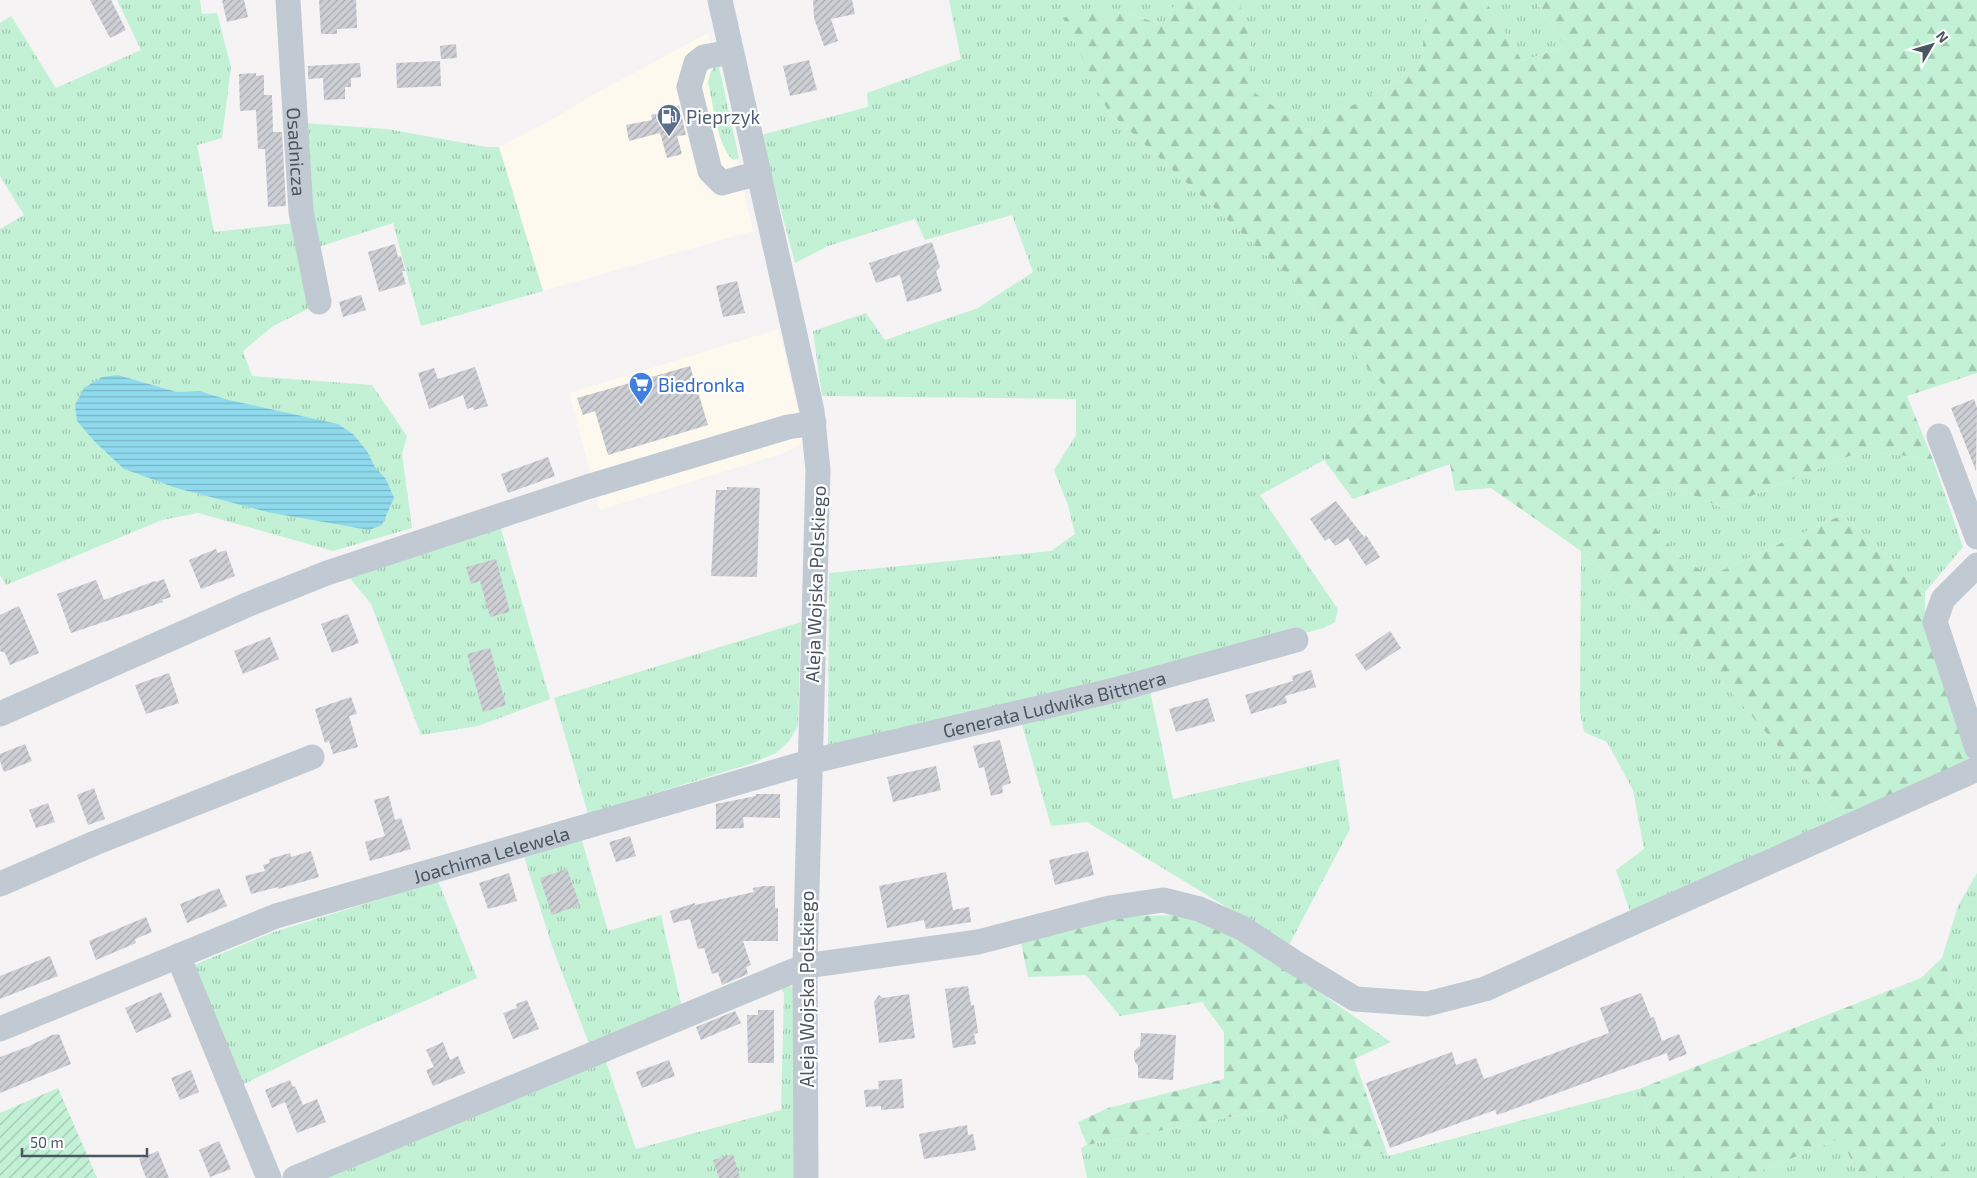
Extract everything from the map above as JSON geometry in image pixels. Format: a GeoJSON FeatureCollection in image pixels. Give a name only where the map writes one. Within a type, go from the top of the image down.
{"type":"FeatureCollection","features":[{"type":"Feature","properties":{"kind":"street","name":"Osadnicza"},"geometry":{"type":"LineString","coordinates":[[288,0],[301,212],[319,302]]}},
{"type":"Feature","properties":{"kind":"street","name":"Aleja Wojska Polskiego"},"geometry":{"type":"LineString","coordinates":[[720,0],[814,423],[818,470],[804,966],[806,1178]]}},
{"type":"Feature","properties":{"kind":"street"},"geometry":{"type":"LineString","coordinates":[[731,52],[704,57],[696,64],[690,87],[710,171],[722,183],[758,173]]}},
{"type":"Feature","properties":{"kind":"street"},"geometry":{"type":"LineString","coordinates":[[0,714],[249,604],[327,573],[587,488],[788,427],[814,423]]}},
{"type":"Feature","properties":{"kind":"street"},"geometry":{"type":"LineString","coordinates":[[1939,436],[1977,537]]}},
{"type":"Feature","properties":{"kind":"street"},"geometry":{"type":"LineString","coordinates":[[1977,565],[1943,599],[1935,622],[1977,748]]}},
{"type":"Feature","properties":{"kind":"street","name":"Generała Ludwika Bittnera"},"geometry":{"type":"LineString","coordinates":[[809,762],[1115,690],[1296,640]]}},
{"type":"Feature","properties":{"kind":"street"},"geometry":{"type":"LineString","coordinates":[[0,884],[95,843],[312,757]]}},
{"type":"Feature","properties":{"kind":"street","name":"Joachima Lelewela"},"geometry":{"type":"LineString","coordinates":[[0,1029],[276,916],[809,762]]}},
{"type":"Feature","properties":{"kind":"street"},"geometry":{"type":"LineString","coordinates":[[295,1178],[804,966],[978,942],[1109,908],[1163,900],[1199,908],[1242,928],[1355,999],[1427,1004],[1485,990],[1977,769]]}},
{"type":"Feature","properties":{"kind":"street"},"geometry":{"type":"LineString","coordinates":[[178,956],[268,1178]]}},
{"type":"Feature","properties":{"kind":"shaded area"},"geometry":{"type":"Polygon","coordinates":[[[708,33],[753,231],[543,291],[499,147],[708,33]]]}},
{"type":"Feature","properties":{"kind":"shaded area"},"geometry":{"type":"Polygon","coordinates":[[[779,329],[798,410],[803,442],[787,452],[600,510],[569,393],[779,329]]]}},
{"type":"Feature","properties":{"kind":"green space"},"geometry":{"type":"Polygon","coordinates":[[[117,0],[200,0],[202,14],[217,13],[231,67],[222,138],[197,145],[214,232],[294,223],[310,308],[273,326],[243,351],[252,376],[372,385],[407,436],[402,454],[412,528],[333,551],[198,513],[162,520],[6,585],[0,575],[0,229],[24,215],[0,176],[0,23],[11,16],[56,88],[141,50],[117,0]],[[118,375],[124,469],[176,488],[267,512],[393,498],[386,479],[375,467],[367,451],[229,400],[199,391],[177,392],[118,375]]]}},
{"type":"Feature","properties":{"kind":"green space"},"geometry":{"type":"Polygon","coordinates":[[[949,0],[1177,0],[1165,25],[1118,11],[1108,111],[1291,278],[1308,303],[1387,389],[1335,443],[1324,460],[1260,495],[1338,609],[1335,622],[1324,628],[828,757],[829,573],[1051,551],[1075,534],[1068,505],[1054,470],[1076,435],[1076,399],[822,396],[813,331],[866,313],[885,340],[978,308],[1033,272],[1012,215],[925,240],[915,219],[828,246],[795,263],[761,135],[868,107],[867,93],[961,59],[949,0]]]}},
{"type":"Feature","properties":{"kind":"green space"},"geometry":{"type":"Polygon","coordinates":[[[1177,0],[1238,0],[1251,39],[1248,88],[1308,131],[1421,66],[1427,0],[1485,0],[1522,61],[1565,47],[1535,0],[1977,0],[1977,373],[1907,396],[1933,460],[1864,450],[1722,508],[1677,488],[1634,501],[1677,555],[1710,576],[1842,515],[1925,592],[1925,620],[1973,762],[1842,820],[1718,677],[1581,551],[1491,488],[1455,491],[1450,464],[1353,499],[1324,460],[1335,443],[1387,389],[1308,303],[1291,278],[1108,111],[1063,18],[1089,9],[1118,11],[1165,25],[1177,0]]]}},
{"type":"Feature","properties":{"kind":"green space"},"geometry":{"type":"Polygon","coordinates":[[[1231,0],[1427,0],[1421,66],[1308,131],[1247,88],[1251,39],[1238,1],[1231,0]]]}},
{"type":"Feature","properties":{"kind":"green space"},"geometry":{"type":"Polygon","coordinates":[[[1485,0],[1535,0],[1565,47],[1522,61],[1485,0]]]}},
{"type":"Feature","properties":{"kind":"green space"},"geometry":{"type":"Polygon","coordinates":[[[718,66],[739,158],[733,160],[719,135],[708,82],[713,68],[718,66]]]}},
{"type":"Feature","properties":{"kind":"green space"},"geometry":{"type":"Polygon","coordinates":[[[302,123],[387,129],[487,147],[499,147],[543,291],[421,326],[393,223],[309,250],[302,123]]]}},
{"type":"Feature","properties":{"kind":"green space"},"geometry":{"type":"Polygon","coordinates":[[[1864,450],[1933,460],[1963,547],[1925,592],[1842,515],[1710,576],[1677,555],[1634,501],[1677,488],[1722,508],[1864,450]]]}},
{"type":"Feature","properties":{"kind":"green space"},"geometry":{"type":"Polygon","coordinates":[[[499,522],[550,699],[478,726],[421,735],[371,604],[345,572],[499,522]]]}},
{"type":"Feature","properties":{"kind":"green space"},"geometry":{"type":"Polygon","coordinates":[[[1581,551],[1718,677],[1842,820],[1631,915],[1616,870],[1644,849],[1633,790],[1607,742],[1584,732],[1580,712],[1581,551]]]}},
{"type":"Feature","properties":{"kind":"green space"},"geometry":{"type":"Polygon","coordinates":[[[801,622],[798,726],[789,741],[776,753],[753,763],[588,814],[554,698],[801,622]]]}},
{"type":"Feature","properties":{"kind":"green space"},"geometry":{"type":"Polygon","coordinates":[[[1149,686],[1173,799],[1339,759],[1350,829],[1289,945],[1087,822],[1051,826],[1021,721],[1149,686]]]}},
{"type":"Feature","properties":{"kind":"green space"},"geometry":{"type":"Polygon","coordinates":[[[582,840],[608,931],[661,915],[683,1012],[591,1049],[552,946],[524,856],[582,840]]]}},
{"type":"Feature","properties":{"kind":"green space"},"geometry":{"type":"Polygon","coordinates":[[[1977,873],[1977,1035],[1942,958],[1958,906],[1977,873]]]}},
{"type":"Feature","properties":{"kind":"green space"},"geometry":{"type":"Polygon","coordinates":[[[438,881],[477,978],[311,1051],[238,1087],[194,965],[271,933],[438,881]]]}},
{"type":"Feature","properties":{"kind":"green space"},"geometry":{"type":"Polygon","coordinates":[[[1189,915],[1241,938],[1391,1042],[1354,1059],[1388,1156],[1296,1124],[1271,1109],[1087,1145],[1078,1122],[1108,1108],[1224,1079],[1224,1032],[1202,1002],[1120,1016],[1086,975],[1028,977],[1020,937],[1131,916],[1189,915]]]}},
{"type":"Feature","properties":{"kind":"green space"},"geometry":{"type":"Polygon","coordinates":[[[1942,958],[1977,1035],[1922,1068],[1952,1178],[1853,1178],[1857,1172],[1841,1138],[1744,1178],[1678,1178],[1639,1089],[1921,978],[1942,958]]]}},
{"type":"Feature","properties":{"kind":"green space"},"geometry":{"type":"Polygon","coordinates":[[[779,986],[798,987],[796,1178],[317,1178],[604,1056],[636,1149],[781,1110],[784,993],[779,986]]]}},
{"type":"Feature","properties":{"kind":"green space"},"geometry":{"type":"Polygon","coordinates":[[[1977,1035],[1977,1178],[1952,1178],[1921,1068],[1977,1035]]]}},
{"type":"Feature","properties":{"kind":"green space"},"geometry":{"type":"Polygon","coordinates":[[[58,1088],[97,1178],[0,1178],[0,1113],[58,1088]]]}},
{"type":"Feature","properties":{"kind":"green space"},"geometry":{"type":"Polygon","coordinates":[[[1639,1089],[1678,1178],[1087,1178],[1081,1148],[1087,1145],[1271,1109],[1296,1124],[1388,1156],[1639,1089]]]}},
{"type":"Feature","properties":{"kind":"green space"},"geometry":{"type":"Polygon","coordinates":[[[1841,1138],[1857,1172],[1853,1178],[1744,1178],[1841,1138]]]}},
{"type":"Feature","properties":{"kind":"water"},"geometry":{"type":"Polygon","coordinates":[[[118,375],[177,392],[199,391],[229,400],[338,424],[353,434],[367,451],[375,467],[386,479],[394,498],[382,525],[369,530],[267,512],[176,488],[124,469],[95,442],[77,421],[75,405],[84,388],[102,377],[118,375]]]}},
{"type":"Feature","properties":{"kind":"building"},"geometry":{"type":"Polygon","coordinates":[[[90,0],[111,0],[126,30],[110,38],[90,0]]]}},
{"type":"Feature","properties":{"kind":"building"},"geometry":{"type":"Polygon","coordinates":[[[222,0],[244,0],[248,17],[227,22],[222,0]]]}},
{"type":"Feature","properties":{"kind":"building"},"geometry":{"type":"Polygon","coordinates":[[[319,0],[356,0],[357,28],[337,29],[337,34],[321,34],[319,0]]]}},
{"type":"Feature","properties":{"kind":"building"},"geometry":{"type":"Polygon","coordinates":[[[813,0],[852,0],[855,14],[831,19],[838,41],[824,46],[814,18],[813,0]]]}},
{"type":"Feature","properties":{"kind":"building"},"geometry":{"type":"Polygon","coordinates":[[[456,44],[457,58],[441,59],[440,46],[456,44]]]}},
{"type":"Feature","properties":{"kind":"building"},"geometry":{"type":"Polygon","coordinates":[[[809,60],[817,90],[790,96],[783,66],[809,60]]]}},
{"type":"Feature","properties":{"kind":"building"},"geometry":{"type":"Polygon","coordinates":[[[440,61],[441,86],[397,88],[396,63],[440,61]]]}},
{"type":"Feature","properties":{"kind":"building"},"geometry":{"type":"Polygon","coordinates":[[[360,63],[361,77],[351,78],[351,87],[345,87],[345,99],[324,100],[323,78],[308,79],[308,66],[360,63]]]}},
{"type":"Feature","properties":{"kind":"building"},"geometry":{"type":"Polygon","coordinates":[[[256,73],[256,76],[264,75],[264,95],[272,95],[273,132],[282,132],[286,206],[268,207],[265,149],[258,149],[256,110],[240,111],[239,74],[256,73]]]}},
{"type":"Feature","properties":{"kind":"building"},"geometry":{"type":"Polygon","coordinates":[[[679,105],[686,135],[677,136],[682,154],[667,158],[660,133],[629,141],[626,125],[652,120],[651,115],[677,108],[676,106],[679,105]]]}},
{"type":"Feature","properties":{"kind":"building"},"geometry":{"type":"Polygon","coordinates":[[[932,242],[940,267],[936,271],[942,291],[907,302],[900,275],[876,283],[869,263],[932,242]]]}},
{"type":"Feature","properties":{"kind":"building"},"geometry":{"type":"Polygon","coordinates":[[[395,244],[398,257],[401,256],[405,271],[402,271],[406,284],[379,292],[368,252],[395,244]]]}},
{"type":"Feature","properties":{"kind":"building"},"geometry":{"type":"Polygon","coordinates":[[[737,281],[745,313],[723,317],[716,286],[737,281]]]}},
{"type":"Feature","properties":{"kind":"building"},"geometry":{"type":"Polygon","coordinates":[[[361,295],[366,310],[343,317],[339,302],[361,295]]]}},
{"type":"Feature","properties":{"kind":"building","name":"Biedronka"},"geometry":{"type":"Polygon","coordinates":[[[690,366],[708,425],[608,455],[595,411],[583,415],[577,398],[690,366]]]}},
{"type":"Feature","properties":{"kind":"building"},"geometry":{"type":"Polygon","coordinates":[[[475,367],[488,406],[474,410],[473,407],[467,409],[463,395],[429,409],[418,373],[434,368],[438,379],[475,367]]]}},
{"type":"Feature","properties":{"kind":"building"},"geometry":{"type":"Polygon","coordinates":[[[1974,399],[1977,408],[1976,471],[1951,408],[1974,399]]]}},
{"type":"Feature","properties":{"kind":"building"},"geometry":{"type":"Polygon","coordinates":[[[548,457],[555,476],[508,493],[501,474],[548,457]]]}},
{"type":"Feature","properties":{"kind":"building"},"geometry":{"type":"Polygon","coordinates":[[[727,487],[760,488],[757,577],[711,576],[716,490],[727,490],[727,487]]]}},
{"type":"Feature","properties":{"kind":"building"},"geometry":{"type":"Polygon","coordinates":[[[1336,501],[1364,537],[1366,535],[1380,557],[1366,566],[1348,538],[1335,546],[1329,538],[1325,541],[1310,519],[1336,501]]]}},
{"type":"Feature","properties":{"kind":"building"},"geometry":{"type":"Polygon","coordinates":[[[216,549],[218,553],[226,550],[235,576],[201,589],[189,560],[216,549]]]}},
{"type":"Feature","properties":{"kind":"building"},"geometry":{"type":"Polygon","coordinates":[[[496,559],[510,612],[490,617],[480,581],[471,584],[466,567],[496,559]]]}},
{"type":"Feature","properties":{"kind":"building"},"geometry":{"type":"Polygon","coordinates":[[[164,579],[171,597],[162,600],[163,602],[71,633],[57,594],[96,580],[104,600],[164,579]]]}},
{"type":"Feature","properties":{"kind":"building"},"geometry":{"type":"Polygon","coordinates":[[[19,606],[39,653],[10,665],[5,653],[0,651],[0,615],[19,606]]]}},
{"type":"Feature","properties":{"kind":"building"},"geometry":{"type":"Polygon","coordinates":[[[348,614],[359,643],[332,653],[321,624],[348,614]]]}},
{"type":"Feature","properties":{"kind":"building"},"geometry":{"type":"Polygon","coordinates":[[[1390,631],[1401,648],[1366,671],[1355,655],[1390,631]]]}},
{"type":"Feature","properties":{"kind":"building"},"geometry":{"type":"Polygon","coordinates":[[[270,637],[279,659],[243,674],[234,651],[270,637]]]}},
{"type":"Feature","properties":{"kind":"building"},"geometry":{"type":"Polygon","coordinates":[[[490,648],[506,705],[483,712],[467,654],[490,648]]]}},
{"type":"Feature","properties":{"kind":"building"},"geometry":{"type":"Polygon","coordinates":[[[1311,670],[1316,687],[1285,696],[1287,703],[1251,714],[1245,695],[1293,681],[1292,676],[1311,670]]]}},
{"type":"Feature","properties":{"kind":"building"},"geometry":{"type":"Polygon","coordinates":[[[169,673],[179,703],[146,714],[135,685],[169,673]]]}},
{"type":"Feature","properties":{"kind":"building"},"geometry":{"type":"Polygon","coordinates":[[[351,697],[357,714],[349,716],[358,747],[333,754],[329,741],[325,743],[315,709],[351,697]]]}},
{"type":"Feature","properties":{"kind":"building"},"geometry":{"type":"Polygon","coordinates":[[[1208,698],[1215,721],[1176,732],[1169,709],[1208,698]]]}},
{"type":"Feature","properties":{"kind":"building"},"geometry":{"type":"Polygon","coordinates":[[[1000,740],[1011,783],[1002,786],[1003,793],[991,796],[984,767],[979,768],[973,746],[1000,740]]]}},
{"type":"Feature","properties":{"kind":"building"},"geometry":{"type":"Polygon","coordinates":[[[25,744],[32,761],[4,772],[0,761],[0,754],[25,744]]]}},
{"type":"Feature","properties":{"kind":"building"},"geometry":{"type":"Polygon","coordinates":[[[936,766],[941,790],[893,802],[887,777],[936,766]]]}},
{"type":"Feature","properties":{"kind":"building"},"geometry":{"type":"Polygon","coordinates":[[[94,788],[105,819],[88,825],[77,795],[94,788]]]}},
{"type":"Feature","properties":{"kind":"building"},"geometry":{"type":"Polygon","coordinates":[[[756,794],[780,794],[780,818],[743,817],[744,828],[716,829],[716,804],[756,796],[756,794]]]}},
{"type":"Feature","properties":{"kind":"building"},"geometry":{"type":"Polygon","coordinates":[[[389,796],[395,820],[401,818],[411,849],[370,861],[365,842],[385,836],[374,800],[389,796]]]}},
{"type":"Feature","properties":{"kind":"building"},"geometry":{"type":"Polygon","coordinates":[[[48,803],[55,822],[36,828],[29,810],[48,803]]]}},
{"type":"Feature","properties":{"kind":"building"},"geometry":{"type":"Polygon","coordinates":[[[630,836],[636,856],[616,862],[609,842],[630,836]]]}},
{"type":"Feature","properties":{"kind":"building"},"geometry":{"type":"Polygon","coordinates":[[[311,851],[319,877],[278,889],[278,887],[251,894],[245,876],[265,871],[263,865],[270,863],[269,859],[290,853],[291,857],[311,851]]]}},
{"type":"Feature","properties":{"kind":"building"},"geometry":{"type":"Polygon","coordinates":[[[1088,851],[1094,875],[1055,885],[1049,860],[1088,851]]]}},
{"type":"Feature","properties":{"kind":"building"},"geometry":{"type":"Polygon","coordinates":[[[567,869],[580,905],[552,915],[540,878],[567,869]]]}},
{"type":"Feature","properties":{"kind":"building"},"geometry":{"type":"Polygon","coordinates":[[[946,872],[953,910],[969,907],[971,922],[926,929],[924,920],[887,928],[879,886],[946,872]]]}},
{"type":"Feature","properties":{"kind":"building"},"geometry":{"type":"Polygon","coordinates":[[[509,873],[517,901],[488,909],[479,883],[509,873]]]}},
{"type":"Feature","properties":{"kind":"building"},"geometry":{"type":"Polygon","coordinates":[[[775,886],[775,908],[778,908],[778,941],[743,941],[751,965],[746,967],[748,974],[722,985],[718,972],[712,974],[704,948],[698,949],[690,919],[673,923],[670,911],[695,903],[695,905],[754,892],[753,888],[775,886]]]}},
{"type":"Feature","properties":{"kind":"building"},"geometry":{"type":"Polygon","coordinates":[[[219,888],[227,906],[187,923],[180,904],[219,888]]]}},
{"type":"Feature","properties":{"kind":"building"},"geometry":{"type":"Polygon","coordinates":[[[146,917],[152,932],[135,939],[136,943],[96,960],[89,941],[146,917]]]}},
{"type":"Feature","properties":{"kind":"building"},"geometry":{"type":"Polygon","coordinates":[[[50,956],[58,976],[0,999],[0,976],[50,956]]]}},
{"type":"Feature","properties":{"kind":"building"},"geometry":{"type":"Polygon","coordinates":[[[968,986],[971,1005],[974,1005],[978,1033],[974,1034],[976,1044],[953,1048],[945,989],[968,986]]]}},
{"type":"Feature","properties":{"kind":"building"},"geometry":{"type":"Polygon","coordinates":[[[161,992],[172,1017],[136,1033],[125,1008],[161,992]]]}},
{"type":"Feature","properties":{"kind":"building"},"geometry":{"type":"Polygon","coordinates":[[[1641,993],[1651,1018],[1654,1017],[1662,1041],[1679,1034],[1687,1054],[1669,1061],[1667,1053],[1497,1115],[1495,1110],[1390,1148],[1366,1083],[1452,1052],[1456,1065],[1476,1058],[1484,1079],[1609,1033],[1600,1008],[1641,993]]]}},
{"type":"Feature","properties":{"kind":"building"},"geometry":{"type":"Polygon","coordinates":[[[909,994],[915,1038],[879,1043],[874,1002],[879,995],[883,998],[909,994]]]}},
{"type":"Feature","properties":{"kind":"building"},"geometry":{"type":"Polygon","coordinates":[[[527,1000],[539,1029],[513,1039],[503,1013],[517,1008],[516,1004],[527,1000]]]}},
{"type":"Feature","properties":{"kind":"building"},"geometry":{"type":"Polygon","coordinates":[[[758,1010],[774,1010],[774,1063],[748,1063],[747,1015],[758,1015],[758,1010]]]}},
{"type":"Feature","properties":{"kind":"building"},"geometry":{"type":"Polygon","coordinates":[[[735,1011],[741,1023],[701,1040],[696,1027],[735,1011]]]}},
{"type":"Feature","properties":{"kind":"building"},"geometry":{"type":"Polygon","coordinates":[[[1141,1033],[1176,1035],[1173,1080],[1138,1078],[1138,1066],[1134,1060],[1134,1051],[1140,1046],[1141,1033]]]}},
{"type":"Feature","properties":{"kind":"building"},"geometry":{"type":"Polygon","coordinates":[[[59,1034],[71,1064],[0,1093],[0,1057],[52,1035],[59,1034]]]}},
{"type":"Feature","properties":{"kind":"building"},"geometry":{"type":"Polygon","coordinates":[[[443,1042],[450,1060],[458,1056],[465,1073],[433,1086],[426,1070],[434,1067],[426,1050],[443,1042]]]}},
{"type":"Feature","properties":{"kind":"building"},"geometry":{"type":"Polygon","coordinates":[[[669,1060],[675,1076],[642,1088],[636,1072],[669,1060]]]}},
{"type":"Feature","properties":{"kind":"building"},"geometry":{"type":"Polygon","coordinates":[[[191,1070],[199,1092],[180,1100],[171,1078],[191,1070]]]}},
{"type":"Feature","properties":{"kind":"building"},"geometry":{"type":"Polygon","coordinates":[[[902,1079],[904,1108],[881,1110],[881,1106],[866,1107],[864,1090],[879,1089],[878,1081],[902,1079]]]}},
{"type":"Feature","properties":{"kind":"building"},"geometry":{"type":"Polygon","coordinates":[[[290,1080],[293,1087],[295,1086],[303,1105],[317,1099],[326,1122],[297,1133],[285,1102],[272,1108],[265,1090],[290,1080]]]}},
{"type":"Feature","properties":{"kind":"building"},"geometry":{"type":"Polygon","coordinates":[[[967,1125],[968,1135],[973,1134],[976,1150],[924,1159],[919,1134],[967,1125]]]}},
{"type":"Feature","properties":{"kind":"building"},"geometry":{"type":"Polygon","coordinates":[[[219,1141],[231,1169],[210,1177],[199,1150],[219,1141]]]}},
{"type":"Feature","properties":{"kind":"building"},"geometry":{"type":"Polygon","coordinates":[[[158,1151],[169,1178],[146,1178],[139,1159],[158,1151]]]}},
{"type":"Feature","properties":{"kind":"building"},"geometry":{"type":"Polygon","coordinates":[[[733,1154],[740,1178],[719,1178],[713,1160],[733,1154]]]}},
{"type":"Feature","properties":{"kind":"place","name":"Pieprzyk"},"geometry":{"type":"Point","coordinates":[669,137]}},
{"type":"Feature","properties":{"kind":"place","name":"Biedronka"},"geometry":{"type":"Point","coordinates":[641,405]}}]}
